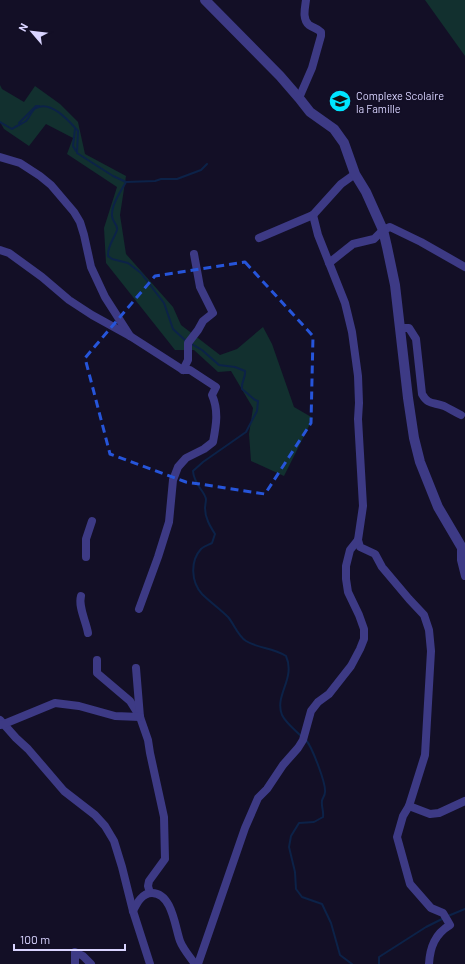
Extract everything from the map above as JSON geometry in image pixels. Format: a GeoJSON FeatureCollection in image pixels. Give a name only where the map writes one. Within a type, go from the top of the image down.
{"type":"FeatureCollection","features":[{"type":"Feature","properties":{"kind":"street"},"geometry":{"type":"LineString","coordinates":[[205,0],[299,98],[310,112],[334,129],[344,143],[356,174],[383,230],[395,285],[414,438],[420,462],[438,507],[463,550],[461,560],[465,576]]}},
{"type":"Feature","properties":{"kind":"street"},"geometry":{"type":"LineString","coordinates":[[299,98],[310,73],[321,36],[321,32],[305,20],[304,13],[306,0]]}},
{"type":"Feature","properties":{"kind":"street"},"geometry":{"type":"LineString","coordinates":[[0,157],[20,162],[40,176],[52,185],[74,212],[80,222],[84,235],[91,268],[105,297],[130,336]]}},
{"type":"Feature","properties":{"kind":"street"},"geometry":{"type":"LineString","coordinates":[[259,238],[313,215],[340,184],[356,174]]}},
{"type":"Feature","properties":{"kind":"street"},"geometry":{"type":"LineString","coordinates":[[313,215],[318,235],[345,303],[352,332],[358,376],[358,418],[363,506],[358,540],[360,547],[375,554],[382,567],[424,615],[429,630],[431,651],[426,749],[409,806],[403,816],[397,837],[410,884],[430,908],[443,913],[450,925],[440,931],[431,948],[429,964]]}},
{"type":"Feature","properties":{"kind":"street"},"geometry":{"type":"LineString","coordinates":[[329,263],[353,244],[374,239],[383,230],[390,228],[395,229],[465,267]]}},
{"type":"Feature","properties":{"kind":"street"},"geometry":{"type":"LineString","coordinates":[[0,250],[9,253],[38,274],[69,300],[92,315],[130,336],[183,370],[190,370],[216,387],[212,395],[215,402],[217,423],[213,442],[204,449],[186,458],[178,467],[173,480],[169,522],[139,609]]}},
{"type":"Feature","properties":{"kind":"street"},"geometry":{"type":"LineString","coordinates":[[183,370],[188,360],[188,343],[203,321],[213,313],[200,287],[194,254]]}},
{"type":"Feature","properties":{"kind":"street"},"geometry":{"type":"LineString","coordinates":[[401,328],[408,328],[416,339],[422,394],[425,399],[430,403],[442,405],[461,415]]}},
{"type":"Feature","properties":{"kind":"street"},"geometry":{"type":"LineString","coordinates":[[86,557],[86,539],[92,521]]}},
{"type":"Feature","properties":{"kind":"street"},"geometry":{"type":"LineString","coordinates":[[196,964],[245,828],[258,798],[267,789],[298,748],[303,740],[311,711],[318,702],[329,694],[350,666],[364,639],[364,628],[348,592],[346,579],[346,566],[350,550],[358,540]]}},
{"type":"Feature","properties":{"kind":"street"},"geometry":{"type":"LineString","coordinates":[[81,596],[80,608],[88,633]]}},
{"type":"Feature","properties":{"kind":"street"},"geometry":{"type":"LineString","coordinates":[[97,660],[97,673],[130,701],[140,718],[148,740],[164,817],[165,859],[149,881],[148,886],[150,893]]}},
{"type":"Feature","properties":{"kind":"street"},"geometry":{"type":"LineString","coordinates":[[136,668],[140,718]]}},
{"type":"Feature","properties":{"kind":"street"},"geometry":{"type":"LineString","coordinates":[[140,718],[115,716],[79,706],[54,703],[1,723],[28,749],[64,791],[96,815],[106,826],[114,841],[133,911],[150,964]]}},
{"type":"Feature","properties":{"kind":"street"},"geometry":{"type":"LineString","coordinates":[[409,806],[430,814],[439,813],[465,801]]}},
{"type":"Feature","properties":{"kind":"street"},"geometry":{"type":"LineString","coordinates":[[133,911],[142,897],[150,893],[157,893],[164,898],[173,914],[180,942],[196,964]]}},
{"type":"Feature","properties":{"kind":"street"},"geometry":{"type":"LineString","coordinates":[[75,964],[75,952],[83,956],[91,964]]}},
{"type":"Feature","properties":{"kind":"highlighted area"},"geometry":{"type":"Polygon","coordinates":[[[245,262],[313,336],[311,423],[265,494],[186,482],[110,454],[85,358],[155,276],[245,262]]]}},
{"type":"Feature","properties":{"kind":"green space"},"geometry":{"type":"Polygon","coordinates":[[[425,0],[465,0],[465,56],[425,0]]]}},
{"type":"Feature","properties":{"kind":"green space"},"geometry":{"type":"Polygon","coordinates":[[[0,85],[2,89],[24,102],[35,86],[60,104],[78,122],[85,154],[126,176],[120,215],[126,254],[173,307],[181,325],[220,355],[237,349],[263,327],[272,344],[294,407],[313,418],[284,476],[251,461],[249,434],[253,408],[231,371],[218,372],[194,350],[175,350],[106,263],[104,228],[117,187],[67,154],[73,138],[46,124],[29,146],[4,129],[0,122],[0,85]]]}},
{"type":"Feature","properties":{"kind":"waterway"},"geometry":{"type":"LineString","coordinates":[[19,123],[36,106],[39,106]]}},
{"type":"Feature","properties":{"kind":"waterway"},"geometry":{"type":"LineString","coordinates":[[0,122],[12,129],[26,121],[36,108],[42,106],[54,109],[65,117],[78,131],[77,153],[113,176],[126,182],[177,179],[201,170],[207,164]]}},
{"type":"Feature","properties":{"kind":"waterway"},"geometry":{"type":"LineString","coordinates":[[75,129],[73,146],[76,151]]}},
{"type":"Feature","properties":{"kind":"waterway"},"geometry":{"type":"LineString","coordinates":[[126,182],[113,207],[112,218],[117,226],[117,230],[110,246],[108,256],[112,259],[128,263],[141,273],[164,303],[173,329],[186,341]]}},
{"type":"Feature","properties":{"kind":"waterway"},"geometry":{"type":"LineString","coordinates":[[190,343],[202,350],[219,365],[235,367],[245,371],[242,389],[258,401],[257,411],[246,432],[203,462],[193,471],[195,480],[205,496],[206,515],[215,534],[212,543],[202,548],[197,554],[193,572],[194,578],[198,589],[202,594],[228,617],[243,639],[251,644],[276,651],[286,656],[288,672],[280,708],[282,715],[288,724],[301,736]]}},
{"type":"Feature","properties":{"kind":"waterway"},"geometry":{"type":"LineString","coordinates":[[306,740],[318,765],[325,787],[325,795],[322,800],[323,817],[314,822],[299,823],[291,836],[289,847],[295,872],[296,889],[302,897],[322,904],[331,923],[340,955],[352,964]]}},
{"type":"Feature","properties":{"kind":"waterway"},"geometry":{"type":"LineString","coordinates":[[448,916],[465,909]]}},
{"type":"Feature","properties":{"kind":"waterway"},"geometry":{"type":"LineString","coordinates":[[379,964],[379,957],[426,927],[444,918]]}},
{"type":"Feature","properties":{"kind":"place","name":"Complexe Scolaire la Famille"},"geometry":{"type":"Point","coordinates":[340,101]}}]}
